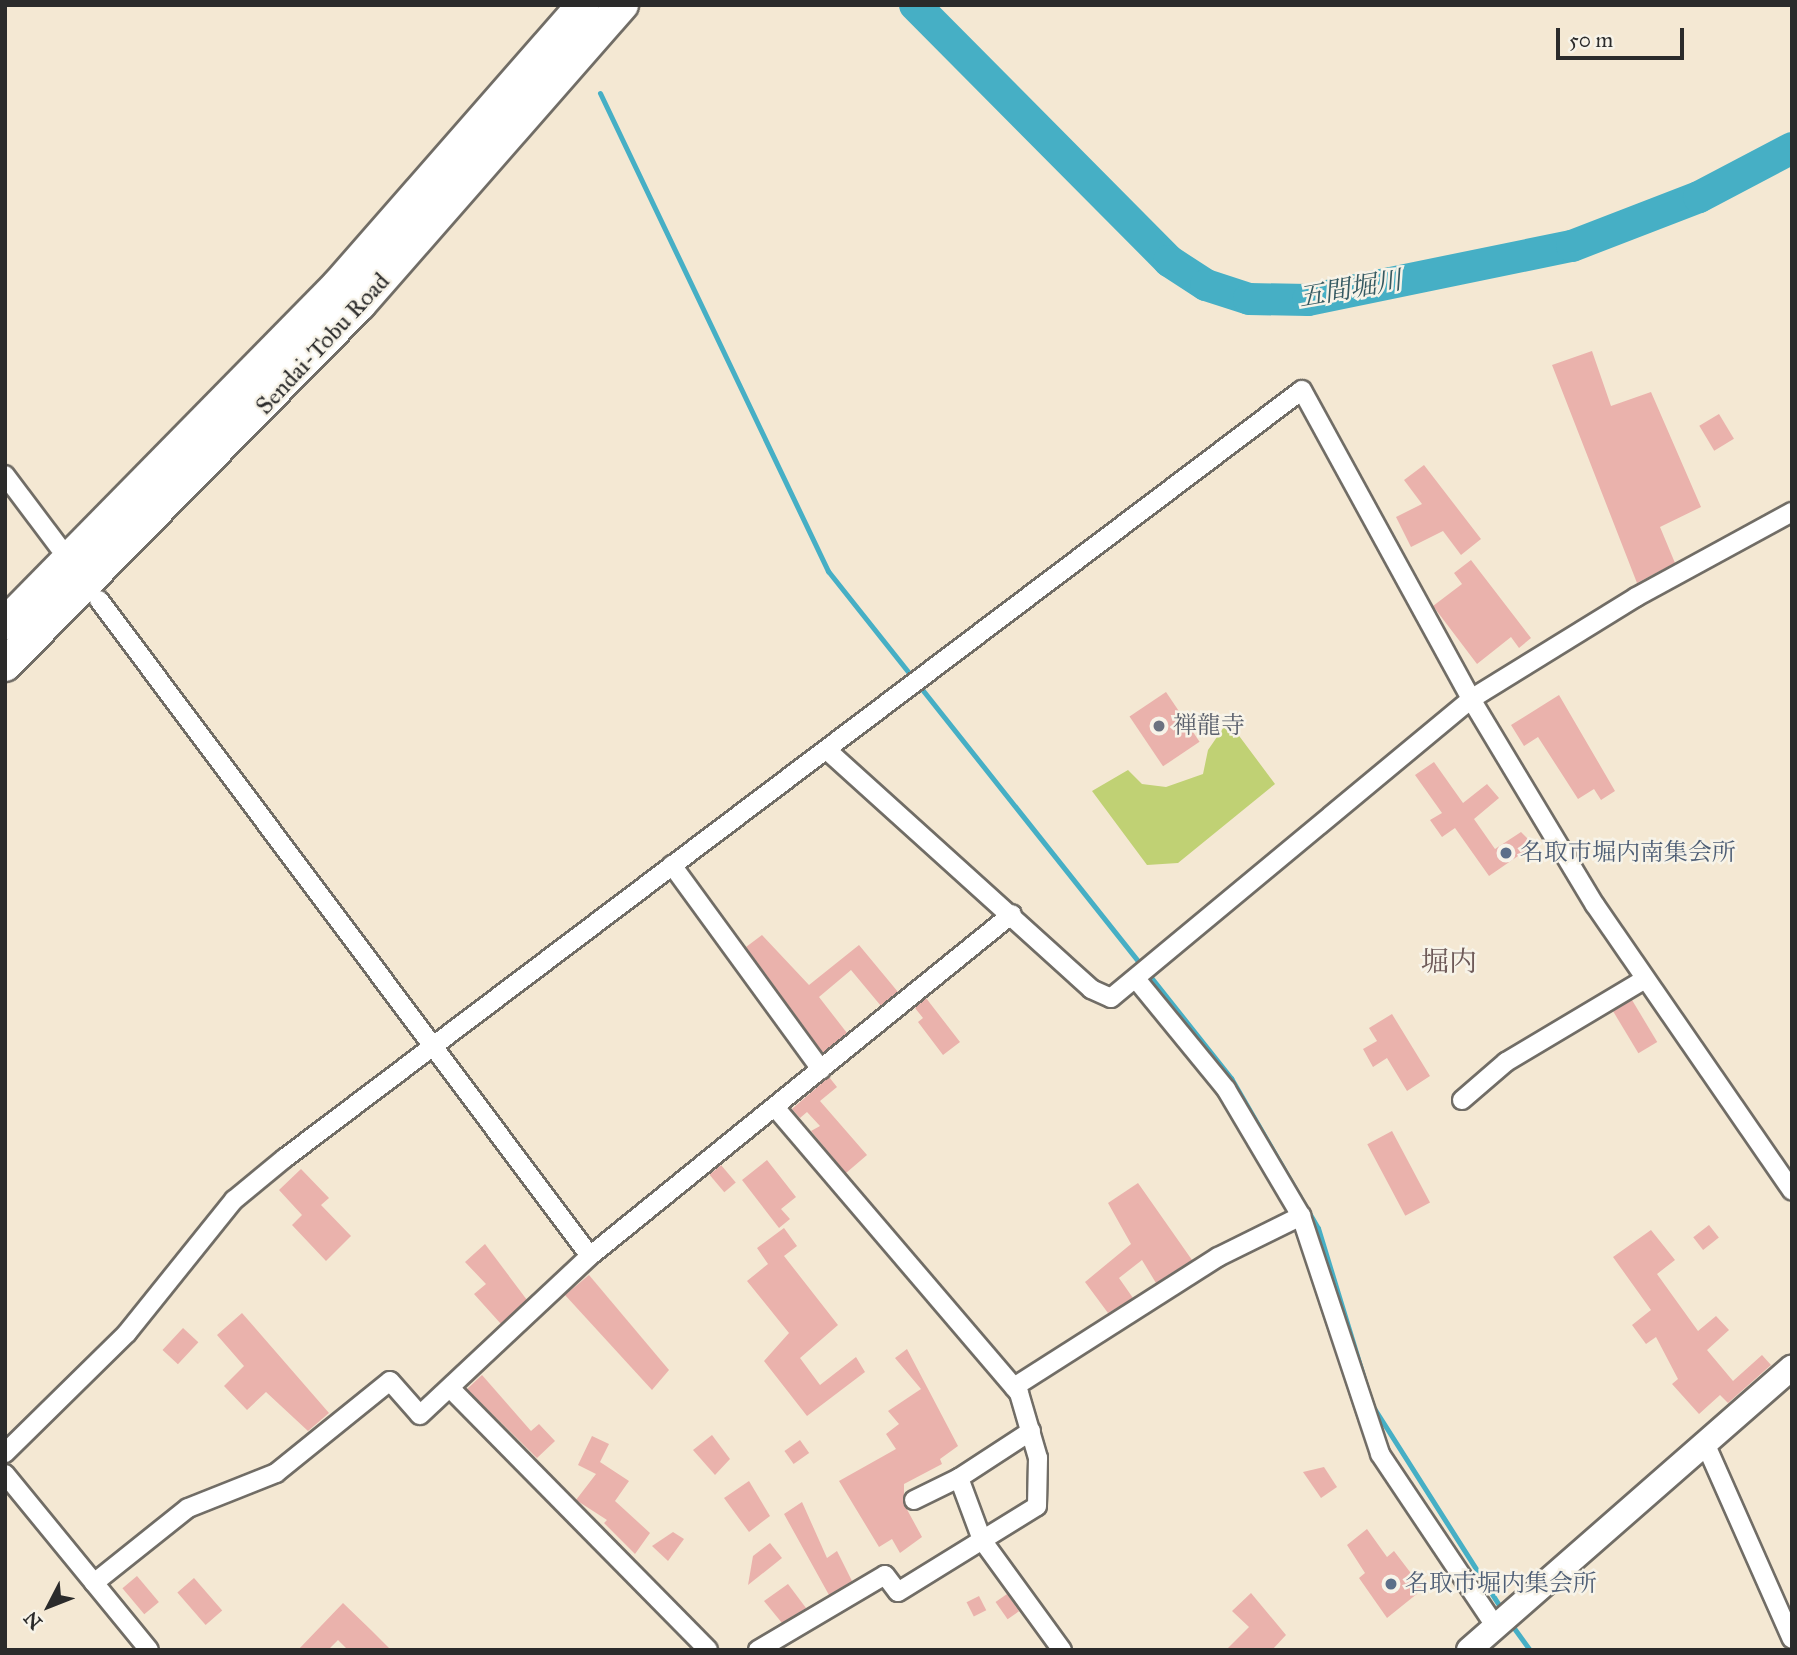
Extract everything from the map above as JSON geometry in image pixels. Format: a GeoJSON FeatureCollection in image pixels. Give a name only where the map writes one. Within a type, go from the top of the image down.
{"type":"FeatureCollection","features":[{"type":"Feature","properties":{"kind":"highway","name":"Sendai-Tobu Road"},"geometry":{"type":"LineString","coordinates":[[5,665],[231,442],[479,150],[583,5]]}},
{"type":"Feature","properties":{"kind":"highway","name":"Sendai-Tobu Road"},"geometry":{"type":"LineString","coordinates":[[5,624],[212,419],[621,5]]}},
{"type":"Feature","properties":{"kind":"street"},"geometry":{"type":"LineString","coordinates":[[5,1453],[127,1333],[234,1200],[431,1047],[828,751],[904,689],[1302,390],[1471,699],[1645,979],[1792,1191]]}},
{"type":"Feature","properties":{"kind":"street"},"geometry":{"type":"LineString","coordinates":[[5,475],[59,547]]}},
{"type":"Feature","properties":{"kind":"street"},"geometry":{"type":"LineString","coordinates":[[828,751],[1012,914],[1091,989],[1111,998],[1471,699],[1636,597],[1792,512]]}},
{"type":"Feature","properties":{"kind":"street"},"geometry":{"type":"LineString","coordinates":[[99,600],[590,1256]]}},
{"type":"Feature","properties":{"kind":"street"},"geometry":{"type":"LineString","coordinates":[[672,865],[821,1069]]}},
{"type":"Feature","properties":{"kind":"street"},"geometry":{"type":"LineString","coordinates":[[94,1583],[188,1508],[276,1473],[390,1381],[420,1415],[451,1389],[590,1256],[1012,914]]}},
{"type":"Feature","properties":{"kind":"street"},"geometry":{"type":"LineString","coordinates":[[1143,973],[1226,1089],[1301,1216],[1380,1454],[1502,1622]]}},
{"type":"Feature","properties":{"kind":"street"},"geometry":{"type":"LineString","coordinates":[[1462,1100],[1506,1062],[1645,979]]}},
{"type":"Feature","properties":{"kind":"street"},"geometry":{"type":"LineString","coordinates":[[758,1650],[884,1575],[898,1592],[1037,1506],[1031,1431],[1014,1387],[775,1107]]}},
{"type":"Feature","properties":{"kind":"street"},"geometry":{"type":"LineString","coordinates":[[1014,1387],[1218,1257],[1301,1216]]}},
{"type":"Feature","properties":{"kind":"street"},"geometry":{"type":"LineString","coordinates":[[1469,1650],[1792,1367]]}},
{"type":"Feature","properties":{"kind":"street"},"geometry":{"type":"LineString","coordinates":[[451,1389],[708,1650]]}},
{"type":"Feature","properties":{"kind":"street"},"geometry":{"type":"LineString","coordinates":[[914,1500],[959,1478],[1031,1431]]}},
{"type":"Feature","properties":{"kind":"street"},"geometry":{"type":"LineString","coordinates":[[1705,1443],[1792,1639]]}},
{"type":"Feature","properties":{"kind":"street"},"geometry":{"type":"LineString","coordinates":[[5,1474],[149,1650]]}},
{"type":"Feature","properties":{"kind":"street"},"geometry":{"type":"LineString","coordinates":[[959,1478],[982,1540],[1062,1650]]}},
{"type":"Feature","properties":{"kind":"green space"},"geometry":{"type":"Polygon","coordinates":[[[1228,721],[1275,784],[1178,863],[1147,865],[1092,791],[1128,770],[1142,784],[1166,787],[1203,774],[1208,750],[1228,721]]]}},
{"type":"Feature","properties":{"kind":"building"},"geometry":{"type":"Polygon","coordinates":[[[1592,351],[1611,406],[1651,392],[1701,507],[1660,527],[1675,563],[1637,583],[1552,365],[1592,351]]]}},
{"type":"Feature","properties":{"kind":"building"},"geometry":{"type":"Polygon","coordinates":[[[1719,414],[1734,439],[1714,451],[1699,426],[1719,414]]]}},
{"type":"Feature","properties":{"kind":"building"},"geometry":{"type":"Polygon","coordinates":[[[1424,465],[1481,539],[1461,555],[1443,531],[1411,547],[1396,517],[1422,504],[1404,480],[1424,465]]]}},
{"type":"Feature","properties":{"kind":"building"},"geometry":{"type":"Polygon","coordinates":[[[1471,560],[1531,638],[1519,648],[1511,637],[1477,664],[1433,606],[1462,584],[1454,573],[1471,560]]]}},
{"type":"Feature","properties":{"kind":"building"},"geometry":{"type":"Polygon","coordinates":[[[1166,692],[1200,742],[1163,766],[1130,717],[1166,692]]]}},
{"type":"Feature","properties":{"kind":"building"},"geometry":{"type":"Polygon","coordinates":[[[1559,695],[1615,791],[1601,800],[1594,789],[1578,799],[1538,737],[1524,746],[1511,725],[1559,695]]]}},
{"type":"Feature","properties":{"kind":"building"},"geometry":{"type":"Polygon","coordinates":[[[1434,762],[1463,803],[1487,784],[1499,798],[1474,819],[1495,849],[1521,832],[1534,845],[1489,876],[1455,828],[1442,837],[1430,820],[1442,813],[1415,775],[1434,762]]]}},
{"type":"Feature","properties":{"kind":"building"},"geometry":{"type":"Polygon","coordinates":[[[762,935],[809,985],[859,945],[898,992],[881,1006],[851,970],[819,997],[847,1033],[823,1053],[746,947],[762,935]]]}},
{"type":"Feature","properties":{"kind":"building"},"geometry":{"type":"Polygon","coordinates":[[[926,998],[960,1042],[943,1055],[918,1022],[923,1018],[915,1008],[926,998]]]}},
{"type":"Feature","properties":{"kind":"building"},"geometry":{"type":"Polygon","coordinates":[[[1632,1000],[1657,1042],[1638,1053],[1613,1011],[1632,1000]]]}},
{"type":"Feature","properties":{"kind":"building"},"geometry":{"type":"Polygon","coordinates":[[[1392,1014],[1430,1076],[1407,1091],[1387,1058],[1373,1067],[1363,1049],[1377,1041],[1369,1028],[1392,1014]]]}},
{"type":"Feature","properties":{"kind":"building"},"geometry":{"type":"Polygon","coordinates":[[[829,1077],[837,1087],[820,1101],[867,1155],[846,1173],[811,1131],[820,1126],[807,1112],[800,1118],[792,1109],[829,1077]]]}},
{"type":"Feature","properties":{"kind":"building"},"geometry":{"type":"Polygon","coordinates":[[[1392,1131],[1430,1203],[1405,1216],[1367,1144],[1392,1131]]]}},
{"type":"Feature","properties":{"kind":"building"},"geometry":{"type":"Polygon","coordinates":[[[767,1160],[796,1197],[781,1209],[790,1219],[779,1228],[742,1180],[767,1160]]]}},
{"type":"Feature","properties":{"kind":"building"},"geometry":{"type":"Polygon","coordinates":[[[721,1165],[736,1183],[724,1192],[710,1175],[721,1165]]]}},
{"type":"Feature","properties":{"kind":"building"},"geometry":{"type":"Polygon","coordinates":[[[301,1169],[329,1198],[321,1205],[351,1236],[326,1261],[292,1225],[302,1215],[279,1190],[301,1169]]]}},
{"type":"Feature","properties":{"kind":"building"},"geometry":{"type":"Polygon","coordinates":[[[1138,1183],[1192,1260],[1156,1283],[1142,1260],[1119,1278],[1133,1298],[1108,1313],[1085,1282],[1131,1244],[1108,1203],[1138,1183]]]}},
{"type":"Feature","properties":{"kind":"building"},"geometry":{"type":"Polygon","coordinates":[[[1709,1225],[1719,1238],[1703,1250],[1693,1237],[1709,1225]]]}},
{"type":"Feature","properties":{"kind":"building"},"geometry":{"type":"Polygon","coordinates":[[[784,1228],[797,1246],[784,1256],[838,1325],[800,1358],[820,1385],[856,1357],[865,1372],[807,1416],[764,1361],[789,1333],[747,1281],[768,1264],[757,1248],[784,1228]]]}},
{"type":"Feature","properties":{"kind":"building"},"geometry":{"type":"Polygon","coordinates":[[[1651,1230],[1675,1260],[1657,1274],[1698,1331],[1716,1316],[1729,1330],[1707,1350],[1733,1381],[1762,1355],[1771,1365],[1728,1403],[1720,1395],[1699,1414],[1672,1384],[1678,1379],[1656,1337],[1646,1344],[1632,1325],[1651,1310],[1613,1257],[1651,1230]]]}},
{"type":"Feature","properties":{"kind":"building"},"geometry":{"type":"Polygon","coordinates":[[[485,1244],[527,1300],[501,1324],[474,1294],[486,1284],[465,1262],[485,1244]]]}},
{"type":"Feature","properties":{"kind":"building"},"geometry":{"type":"Polygon","coordinates":[[[589,1275],[669,1370],[652,1390],[565,1295],[589,1275]]]}},
{"type":"Feature","properties":{"kind":"building"},"geometry":{"type":"Polygon","coordinates":[[[242,1313],[329,1413],[308,1431],[266,1392],[247,1410],[224,1386],[244,1366],[217,1335],[242,1313]]]}},
{"type":"Feature","properties":{"kind":"building"},"geometry":{"type":"Polygon","coordinates":[[[183,1328],[198,1342],[178,1364],[163,1350],[183,1328]]]}},
{"type":"Feature","properties":{"kind":"building"},"geometry":{"type":"Polygon","coordinates":[[[907,1349],[958,1446],[940,1459],[942,1464],[904,1484],[904,1504],[922,1537],[900,1553],[892,1539],[879,1547],[839,1481],[896,1449],[886,1434],[899,1424],[888,1411],[921,1389],[895,1358],[907,1349]]]}},
{"type":"Feature","properties":{"kind":"building"},"geometry":{"type":"Polygon","coordinates":[[[482,1375],[531,1431],[539,1424],[555,1441],[537,1458],[467,1389],[482,1375]]]}},
{"type":"Feature","properties":{"kind":"building"},"geometry":{"type":"Polygon","coordinates":[[[712,1435],[730,1459],[715,1475],[693,1450],[712,1435]]]}},
{"type":"Feature","properties":{"kind":"building"},"geometry":{"type":"Polygon","coordinates":[[[592,1436],[609,1444],[600,1462],[629,1481],[615,1501],[650,1533],[635,1554],[604,1523],[607,1520],[576,1500],[596,1474],[578,1465],[592,1436]]]}},
{"type":"Feature","properties":{"kind":"building"},"geometry":{"type":"Polygon","coordinates":[[[800,1440],[809,1453],[794,1464],[784,1451],[800,1440]]]}},
{"type":"Feature","properties":{"kind":"building"},"geometry":{"type":"Polygon","coordinates":[[[1324,1467],[1337,1487],[1321,1498],[1303,1472],[1324,1467]]]}},
{"type":"Feature","properties":{"kind":"building"},"geometry":{"type":"Polygon","coordinates":[[[749,1481],[770,1516],[749,1532],[724,1498],[749,1481]]]}},
{"type":"Feature","properties":{"kind":"building"},"geometry":{"type":"Polygon","coordinates":[[[802,1502],[827,1558],[837,1551],[852,1581],[829,1595],[784,1514],[802,1502]]]}},
{"type":"Feature","properties":{"kind":"building","name":"名取市堀内集会所"},"geometry":{"type":"Polygon","coordinates":[[[1367,1529],[1387,1557],[1394,1551],[1423,1589],[1387,1618],[1359,1578],[1365,1573],[1347,1545],[1367,1529]]]}},
{"type":"Feature","properties":{"kind":"building"},"geometry":{"type":"Polygon","coordinates":[[[673,1532],[684,1539],[668,1561],[652,1546],[673,1532]]]}},
{"type":"Feature","properties":{"kind":"building"},"geometry":{"type":"Polygon","coordinates":[[[770,1543],[782,1558],[748,1585],[753,1556],[770,1543]]]}},
{"type":"Feature","properties":{"kind":"building"},"geometry":{"type":"Polygon","coordinates":[[[137,1576],[159,1602],[144,1614],[122,1588],[137,1576]]]}},
{"type":"Feature","properties":{"kind":"building"},"geometry":{"type":"Polygon","coordinates":[[[194,1578],[222,1610],[206,1625],[177,1592],[194,1578]]]}},
{"type":"Feature","properties":{"kind":"building"},"geometry":{"type":"Polygon","coordinates":[[[788,1584],[806,1608],[782,1623],[764,1601],[788,1584]]]}},
{"type":"Feature","properties":{"kind":"building"},"geometry":{"type":"Polygon","coordinates":[[[1251,1593],[1286,1635],[1272,1650],[1226,1650],[1249,1627],[1232,1611],[1251,1593]]]}},
{"type":"Feature","properties":{"kind":"building"},"geometry":{"type":"Polygon","coordinates":[[[1007,1594],[1019,1611],[1008,1619],[996,1602],[1007,1594]]]}},
{"type":"Feature","properties":{"kind":"building"},"geometry":{"type":"Polygon","coordinates":[[[979,1596],[986,1610],[974,1617],[967,1602],[979,1596]]]}},
{"type":"Feature","properties":{"kind":"building"},"geometry":{"type":"Polygon","coordinates":[[[343,1603],[391,1650],[348,1650],[338,1640],[328,1650],[298,1650],[343,1603]]]}},
{"type":"Feature","properties":{"kind":"waterway","name":"五間堀川"},"geometry":{"type":"LineString","coordinates":[[915,5],[1169,261],[1206,285],[1249,299],[1308,300],[1572,246],[1699,197],[1792,148]]}},
{"type":"Feature","properties":{"kind":"waterway"},"geometry":{"type":"LineString","coordinates":[[600,93],[828,571],[1231,1078],[1318,1228],[1372,1405],[1504,1613]]}},
{"type":"Feature","properties":{"kind":"waterway"},"geometry":{"type":"LineString","coordinates":[[1511,1624],[1530,1650]]}},
{"type":"Feature","properties":{"kind":"place","name":"禅龍寺"},"geometry":{"type":"Point","coordinates":[1159,726]}},
{"type":"Feature","properties":{"kind":"place","name":"名取市堀内南集会所"},"geometry":{"type":"Point","coordinates":[1506,853]}},
{"type":"Feature","properties":{"kind":"place","name":"名取市堀内集会所"},"geometry":{"type":"Point","coordinates":[1391,1584]}},
{"type":"Feature","properties":{"kind":"district","name":"堀内"},"geometry":{"type":"Point","coordinates":[1449,962]}}]}
